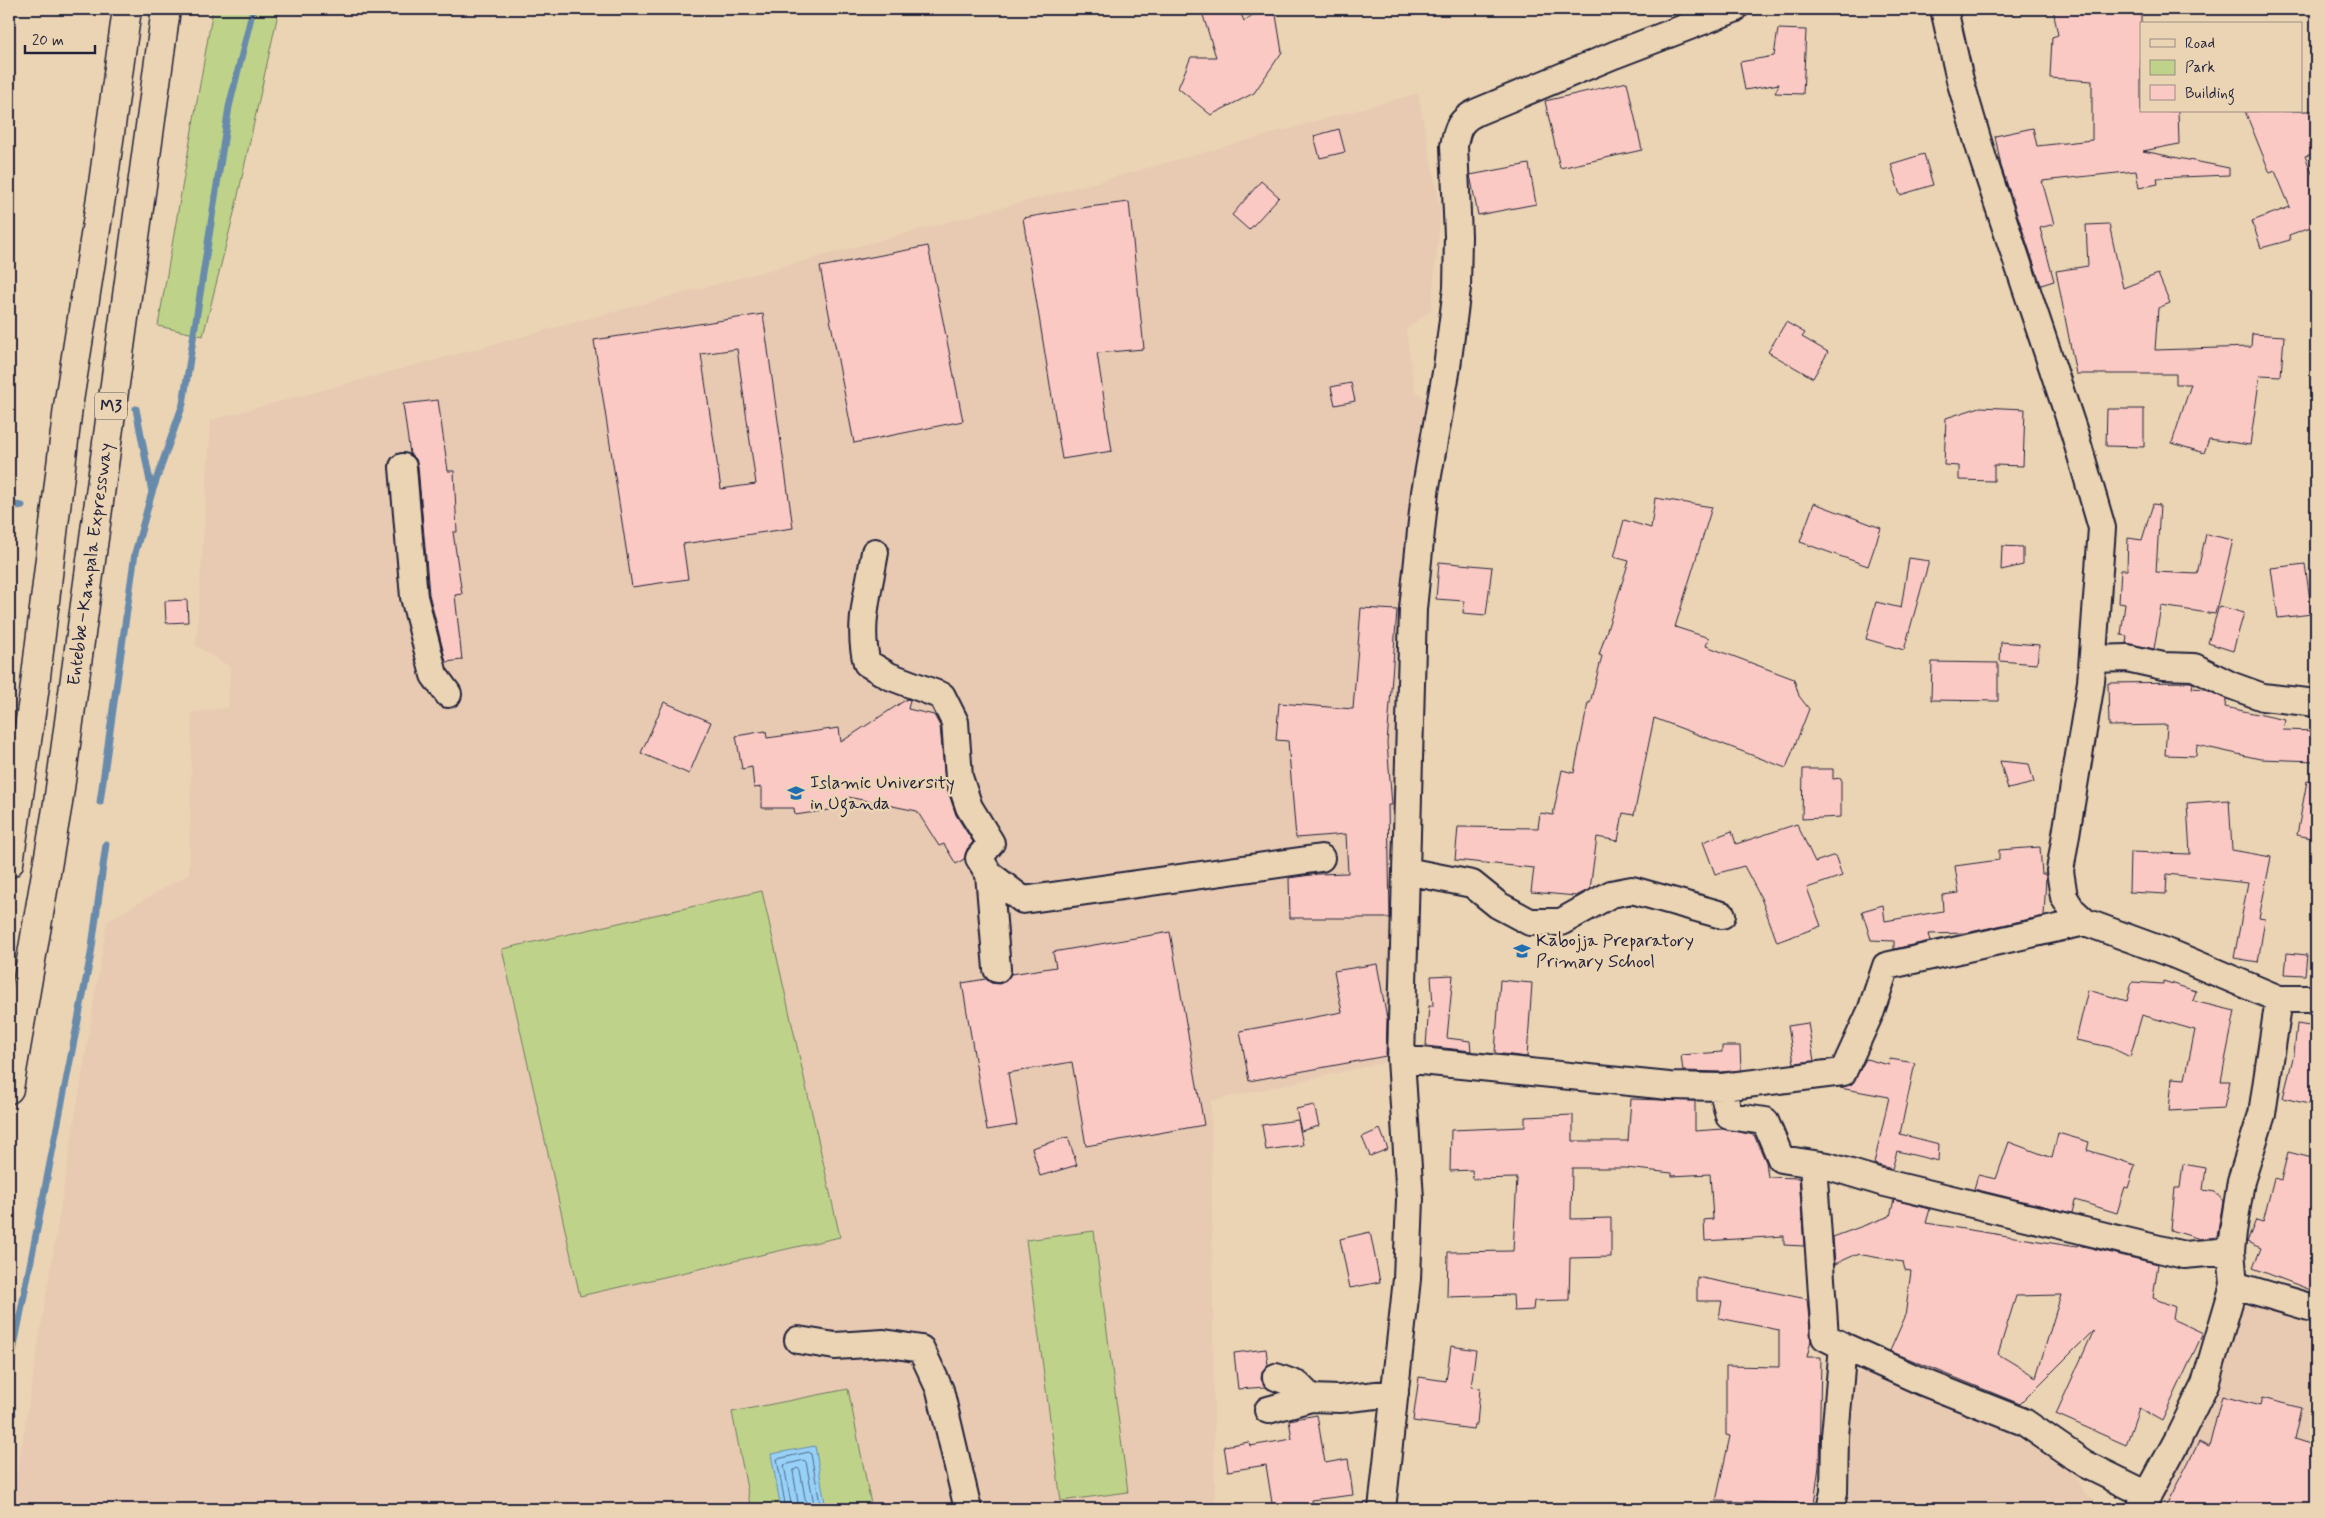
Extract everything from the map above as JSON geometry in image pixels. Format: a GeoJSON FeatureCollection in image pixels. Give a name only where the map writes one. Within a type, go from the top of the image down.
{"type":"FeatureCollection","features":[{"type":"Feature","properties":{"kind":"highway","name":"M3"},"geometry":{"type":"LineString","coordinates":[[9,864],[20,794],[68,407],[102,191],[127,9]]}},
{"type":"Feature","properties":{"kind":"highway","name":"Entebbe–Kampala Expressway"},"geometry":{"type":"LineString","coordinates":[[9,1089],[58,803],[166,9]]}},
{"type":"Feature","properties":{"kind":"street"},"geometry":{"type":"LineString","coordinates":[[1382,1509],[1407,1279],[1410,1199],[1401,1059],[1413,609],[1425,492],[1447,367],[1457,288],[1458,236],[1454,146],[1460,124],[1466,117],[1524,91],[1734,9]]}},
{"type":"Feature","properties":{"kind":"street"},"geometry":{"type":"LineString","coordinates":[[1944,9],[1960,80],[1983,159],[2075,435],[2102,528],[2093,659],[2060,870],[2064,897],[2072,910],[2085,922],[2175,955],[2279,999],[2316,999]]}},
{"type":"Feature","properties":{"kind":"street"},"geometry":{"type":"LineString","coordinates":[[403,467],[414,597],[434,675],[448,694]]}},
{"type":"Feature","properties":{"kind":"street"},"geometry":{"type":"LineString","coordinates":[[875,552],[864,614],[863,648],[867,663],[889,676],[942,696],[955,722],[959,777],[969,806],[991,843],[978,858],[989,874],[1023,900]]}},
{"type":"Feature","properties":{"kind":"street"},"geometry":{"type":"LineString","coordinates":[[2093,659],[2127,658],[2163,666],[2194,667],[2230,685],[2263,697],[2316,703]]}},
{"type":"Feature","properties":{"kind":"street"},"geometry":{"type":"LineString","coordinates":[[993,912],[1023,900],[1320,858]]}},
{"type":"Feature","properties":{"kind":"street"},"geometry":{"type":"LineString","coordinates":[[1406,871],[1472,884],[1498,905],[1530,922],[1562,922],[1611,894],[1632,890],[1722,915]]}},
{"type":"Feature","properties":{"kind":"street"},"geometry":{"type":"LineString","coordinates":[[989,874],[997,969]]}},
{"type":"Feature","properties":{"kind":"street"},"geometry":{"type":"LineString","coordinates":[[1401,1059],[1669,1086],[1722,1086],[1843,1072],[1871,1011],[1886,966],[2085,922]]}},
{"type":"Feature","properties":{"kind":"street"},"geometry":{"type":"LineString","coordinates":[[1812,1164],[1825,1337],[1923,1382],[2024,1422],[2144,1502],[2178,1439],[2204,1384],[2234,1285],[2231,1251],[2241,1181],[2262,1114],[2279,999]]}},
{"type":"Feature","properties":{"kind":"street"},"geometry":{"type":"LineString","coordinates":[[1722,1086],[1729,1116],[1765,1121],[1781,1159],[1812,1164],[2184,1255],[2231,1251]]}},
{"type":"Feature","properties":{"kind":"street"},"geometry":{"type":"LineString","coordinates":[[2234,1285],[2316,1309]]}},
{"type":"Feature","properties":{"kind":"street"},"geometry":{"type":"LineString","coordinates":[[798,1340],[835,1346],[884,1343],[921,1350],[940,1390],[968,1509]]}},
{"type":"Feature","properties":{"kind":"street"},"geometry":{"type":"LineString","coordinates":[[1830,1509],[1834,1492],[1835,1436],[1843,1346]]}},
{"type":"Feature","properties":{"kind":"street"},"geometry":{"type":"LineString","coordinates":[[1276,1377],[1298,1385],[1311,1398]]}},
{"type":"Feature","properties":{"kind":"street"},"geometry":{"type":"LineString","coordinates":[[1268,1410],[1311,1398],[1340,1399],[1395,1393]]}},
{"type":"Feature","properties":{"kind":"shaded area","name":"Islamic University in Uganda"},"geometry":{"type":"Polygon","coordinates":[[[1418,93],[1441,212],[1431,310],[1406,330],[1415,390],[1427,401],[1401,640],[1401,1059],[1211,1101],[1215,1509],[18,1509],[12,1505],[107,921],[189,874],[192,712],[228,708],[230,667],[196,646],[211,420],[1071,189],[1418,93]]]}},
{"type":"Feature","properties":{"kind":"shaded area"},"geometry":{"type":"Polygon","coordinates":[[[2252,1305],[2316,1324],[2316,1509],[2134,1509],[2233,1306],[2252,1305]]]}},
{"type":"Feature","properties":{"kind":"shaded area"},"geometry":{"type":"Polygon","coordinates":[[[1869,1369],[2027,1436],[2073,1474],[2088,1497],[2109,1509],[1836,1509],[1854,1375],[1869,1369]]]}},
{"type":"Feature","properties":{"kind":"green space"},"geometry":{"type":"Polygon","coordinates":[[[213,9],[279,9],[235,209],[203,336],[158,326],[213,9]]]}},
{"type":"Feature","properties":{"kind":"green space"},"geometry":{"type":"Polygon","coordinates":[[[762,891],[840,1237],[580,1296],[502,949],[762,891]]]}},
{"type":"Feature","properties":{"kind":"green space"},"geometry":{"type":"Polygon","coordinates":[[[1094,1231],[1128,1492],[1061,1501],[1026,1240],[1094,1231]]]}},
{"type":"Feature","properties":{"kind":"green space"},"geometry":{"type":"Polygon","coordinates":[[[848,1389],[872,1509],[751,1509],[732,1412],[848,1389]]]}},
{"type":"Feature","properties":{"kind":"water"},"geometry":{"type":"Polygon","coordinates":[[[815,1446],[826,1509],[781,1509],[771,1454],[815,1446]]]}},
{"type":"Feature","properties":{"kind":"building"},"geometry":{"type":"Polygon","coordinates":[[[1201,9],[1239,9],[1244,21],[1262,9],[1275,9],[1282,52],[1254,93],[1211,115],[1178,88],[1191,57],[1216,57],[1201,9]]]}},
{"type":"Feature","properties":{"kind":"building"},"geometry":{"type":"Polygon","coordinates":[[[2053,9],[2141,9],[2140,112],[2178,112],[2179,144],[2143,151],[2229,168],[2229,175],[2157,178],[2158,184],[2139,188],[2136,171],[2042,181],[2054,224],[2040,228],[2054,281],[2041,285],[2001,166],[1995,136],[2033,128],[2037,146],[2092,140],[2092,81],[2050,78],[2052,37],[2058,35],[2053,9]]]}},
{"type":"Feature","properties":{"kind":"building"},"geometry":{"type":"Polygon","coordinates":[[[1778,29],[1806,30],[1803,94],[1775,93],[1779,84],[1745,90],[1740,62],[1774,56],[1778,29]]]}},
{"type":"Feature","properties":{"kind":"building"},"geometry":{"type":"Polygon","coordinates":[[[1627,82],[1642,150],[1560,168],[1545,101],[1627,82]]]}},
{"type":"Feature","properties":{"kind":"building"},"geometry":{"type":"Polygon","coordinates":[[[2316,111],[2316,153],[2305,156],[2316,183],[2316,225],[2289,235],[2290,240],[2261,248],[2252,221],[2290,207],[2275,171],[2270,173],[2245,112],[2316,111]]]}},
{"type":"Feature","properties":{"kind":"building"},"geometry":{"type":"Polygon","coordinates":[[[1339,129],[1345,152],[1320,158],[1314,136],[1339,129]]]}},
{"type":"Feature","properties":{"kind":"building"},"geometry":{"type":"Polygon","coordinates":[[[1924,154],[1933,185],[1900,195],[1891,164],[1924,154]]]}},
{"type":"Feature","properties":{"kind":"building"},"geometry":{"type":"Polygon","coordinates":[[[1529,164],[1536,204],[1478,215],[1470,175],[1529,164]]]}},
{"type":"Feature","properties":{"kind":"building"},"geometry":{"type":"Polygon","coordinates":[[[1261,181],[1279,197],[1249,230],[1232,215],[1261,181]]]}},
{"type":"Feature","properties":{"kind":"building"},"geometry":{"type":"Polygon","coordinates":[[[1129,202],[1144,349],[1097,353],[1112,451],[1062,459],[1023,218],[1129,202]]]}},
{"type":"Feature","properties":{"kind":"building"},"geometry":{"type":"Polygon","coordinates":[[[2109,224],[2123,288],[2158,274],[2170,303],[2158,308],[2155,350],[2251,347],[2252,334],[2284,336],[2281,376],[2260,375],[2250,445],[2209,439],[2204,453],[2172,443],[2191,384],[2176,384],[2176,374],[2076,374],[2056,271],[2088,266],[2086,225],[2109,224]]]}},
{"type":"Feature","properties":{"kind":"building"},"geometry":{"type":"Polygon","coordinates":[[[928,246],[963,421],[854,443],[820,267],[928,246]]]}},
{"type":"Feature","properties":{"kind":"building"},"geometry":{"type":"Polygon","coordinates":[[[763,314],[793,528],[683,544],[688,579],[632,587],[594,340],[763,314]],[[737,349],[701,354],[721,489],[756,484],[737,349]]]}},
{"type":"Feature","properties":{"kind":"building"},"geometry":{"type":"Polygon","coordinates":[[[1786,322],[1805,333],[1802,337],[1828,352],[1813,378],[1768,352],[1786,322]]]}},
{"type":"Feature","properties":{"kind":"building"},"geometry":{"type":"Polygon","coordinates":[[[1351,383],[1355,401],[1335,405],[1331,387],[1351,383]]]}},
{"type":"Feature","properties":{"kind":"building"},"geometry":{"type":"Polygon","coordinates":[[[438,400],[448,471],[454,471],[457,532],[453,532],[462,594],[455,595],[462,660],[446,662],[429,594],[418,466],[416,459],[410,454],[403,404],[438,400]]]}},
{"type":"Feature","properties":{"kind":"building"},"geometry":{"type":"Polygon","coordinates":[[[1980,407],[2025,409],[2023,466],[1994,465],[1994,481],[1959,480],[1959,466],[1944,465],[1946,418],[1980,407]]]}},
{"type":"Feature","properties":{"kind":"building"},"geometry":{"type":"Polygon","coordinates":[[[2107,409],[2144,409],[2144,447],[2106,446],[2107,409]]]}},
{"type":"Feature","properties":{"kind":"building"},"geometry":{"type":"Polygon","coordinates":[[[1655,498],[1712,507],[1675,627],[1709,638],[1706,646],[1794,679],[1799,696],[1809,709],[1786,768],[1654,718],[1634,815],[1623,813],[1618,841],[1597,837],[1590,889],[1576,896],[1531,892],[1534,868],[1455,860],[1458,827],[1538,828],[1540,813],[1553,815],[1562,770],[1574,773],[1588,703],[1590,703],[1602,656],[1599,655],[1629,561],[1614,557],[1624,520],[1651,528],[1655,498]]]}},
{"type":"Feature","properties":{"kind":"building"},"geometry":{"type":"Polygon","coordinates":[[[1814,503],[1881,528],[1868,566],[1800,542],[1814,503]]]}},
{"type":"Feature","properties":{"kind":"building"},"geometry":{"type":"Polygon","coordinates":[[[2153,504],[2160,505],[2156,572],[2197,574],[2206,534],[2233,540],[2215,614],[2161,606],[2154,649],[2126,643],[2127,636],[2121,635],[2125,604],[2119,603],[2121,570],[2127,570],[2128,538],[2142,540],[2153,504]]]}},
{"type":"Feature","properties":{"kind":"building"},"geometry":{"type":"Polygon","coordinates":[[[2002,546],[2023,547],[2023,565],[2001,570],[2002,546]]]}},
{"type":"Feature","properties":{"kind":"building"},"geometry":{"type":"Polygon","coordinates":[[[1909,558],[1929,561],[1904,650],[1866,639],[1876,602],[1901,608],[1909,558]]]}},
{"type":"Feature","properties":{"kind":"building"},"geometry":{"type":"Polygon","coordinates":[[[1439,562],[1492,567],[1486,615],[1463,613],[1464,601],[1436,599],[1439,562]]]}},
{"type":"Feature","properties":{"kind":"building"},"geometry":{"type":"Polygon","coordinates":[[[2305,564],[2312,614],[2278,618],[2271,568],[2305,564]]]}},
{"type":"Feature","properties":{"kind":"building"},"geometry":{"type":"Polygon","coordinates":[[[187,600],[188,622],[166,623],[165,601],[187,600]]]}},
{"type":"Feature","properties":{"kind":"building"},"geometry":{"type":"Polygon","coordinates":[[[2219,606],[2244,613],[2233,651],[2208,643],[2219,606]]]}},
{"type":"Feature","properties":{"kind":"building"},"geometry":{"type":"Polygon","coordinates":[[[1361,608],[1397,610],[1387,743],[1392,805],[1388,805],[1390,918],[1290,918],[1289,878],[1318,874],[1348,873],[1346,834],[1296,838],[1288,741],[1276,740],[1279,703],[1353,709],[1361,608]]]}},
{"type":"Feature","properties":{"kind":"building"},"geometry":{"type":"Polygon","coordinates":[[[2001,642],[2039,645],[2037,664],[2000,661],[2001,642]]]}},
{"type":"Feature","properties":{"kind":"building"},"geometry":{"type":"Polygon","coordinates":[[[1932,662],[1998,663],[1998,701],[1931,700],[1932,662]]]}},
{"type":"Feature","properties":{"kind":"building"},"geometry":{"type":"Polygon","coordinates":[[[2108,683],[2193,683],[2192,688],[2204,689],[2226,699],[2225,707],[2285,720],[2283,730],[2316,731],[2316,761],[2260,759],[2197,745],[2196,756],[2165,755],[2167,725],[2109,726],[2108,683]]]}},
{"type":"Feature","properties":{"kind":"building"},"geometry":{"type":"Polygon","coordinates":[[[907,699],[910,700],[908,709],[934,715],[940,726],[945,782],[956,815],[973,842],[967,849],[964,859],[956,864],[944,844],[939,846],[917,811],[848,797],[850,807],[795,815],[794,808],[762,808],[762,787],[754,788],[752,767],[742,769],[736,736],[766,731],[767,738],[839,728],[841,742],[907,699]]]}},
{"type":"Feature","properties":{"kind":"building"},"geometry":{"type":"Polygon","coordinates":[[[664,702],[711,722],[689,774],[641,753],[664,702]]]}},
{"type":"Feature","properties":{"kind":"building"},"geometry":{"type":"Polygon","coordinates":[[[2000,761],[2029,764],[2034,783],[2008,789],[2000,761]]]}},
{"type":"Feature","properties":{"kind":"building"},"geometry":{"type":"Polygon","coordinates":[[[1803,769],[1833,769],[1833,779],[1841,778],[1841,817],[1802,819],[1803,769]]]}},
{"type":"Feature","properties":{"kind":"building"},"geometry":{"type":"Polygon","coordinates":[[[2307,781],[2316,782],[2316,839],[2297,835],[2307,781]]]}},
{"type":"Feature","properties":{"kind":"building"},"geometry":{"type":"Polygon","coordinates":[[[2229,800],[2232,850],[2271,857],[2259,918],[2265,919],[2258,962],[2234,958],[2248,883],[2167,874],[2166,894],[2129,892],[2130,852],[2190,854],[2187,803],[2229,800]]]}},
{"type":"Feature","properties":{"kind":"building"},"geometry":{"type":"Polygon","coordinates":[[[1797,824],[1815,862],[1835,855],[1842,876],[1807,888],[1821,926],[1777,942],[1761,898],[1744,866],[1715,874],[1703,842],[1732,831],[1736,844],[1797,824]]]}},
{"type":"Feature","properties":{"kind":"building"},"geometry":{"type":"Polygon","coordinates":[[[2040,847],[2042,874],[2045,874],[2046,877],[2044,916],[1966,933],[1928,934],[1930,941],[1894,949],[1894,941],[1871,940],[1862,911],[1883,905],[1885,921],[1943,911],[1942,895],[1959,893],[1955,866],[1999,860],[1999,850],[2040,847]]]}},
{"type":"Feature","properties":{"kind":"building"},"geometry":{"type":"Polygon","coordinates":[[[1170,932],[1204,1125],[1086,1146],[1072,1062],[1008,1073],[1017,1125],[987,1130],[962,983],[986,979],[991,983],[999,984],[1006,981],[1011,974],[1056,967],[1053,952],[1170,932]]]}},
{"type":"Feature","properties":{"kind":"building"},"geometry":{"type":"Polygon","coordinates":[[[2287,953],[2307,955],[2305,975],[2285,974],[2287,953]]]}},
{"type":"Feature","properties":{"kind":"building"},"geometry":{"type":"Polygon","coordinates":[[[1377,964],[1387,1019],[1386,1056],[1249,1081],[1240,1031],[1342,1012],[1334,971],[1377,964]]]}},
{"type":"Feature","properties":{"kind":"building"},"geometry":{"type":"Polygon","coordinates":[[[1453,975],[1447,1038],[1470,1041],[1471,1051],[1426,1046],[1429,1006],[1433,1006],[1431,976],[1453,975]]]}},
{"type":"Feature","properties":{"kind":"building"},"geometry":{"type":"Polygon","coordinates":[[[1500,980],[1532,983],[1527,1057],[1495,1053],[1500,980]]]}},
{"type":"Feature","properties":{"kind":"building"},"geometry":{"type":"Polygon","coordinates":[[[2163,981],[2196,991],[2193,1001],[2235,1011],[2221,1081],[2230,1081],[2224,1108],[2169,1111],[2172,1078],[2185,1079],[2195,1030],[2142,1015],[2130,1057],[2110,1047],[2076,1040],[2088,990],[2127,1001],[2132,982],[2163,984],[2163,981]]]}},
{"type":"Feature","properties":{"kind":"building"},"geometry":{"type":"Polygon","coordinates":[[[1808,1023],[1814,1061],[1794,1063],[1788,1026],[1808,1023]]]}},
{"type":"Feature","properties":{"kind":"building"},"geometry":{"type":"Polygon","coordinates":[[[2297,1024],[2316,1027],[2316,1093],[2313,1105],[2283,1098],[2294,1054],[2297,1024]]]}},
{"type":"Feature","properties":{"kind":"building"},"geometry":{"type":"Polygon","coordinates":[[[1722,1046],[1740,1046],[1741,1070],[1721,1072],[1683,1071],[1681,1055],[1722,1052],[1722,1046]]]}},
{"type":"Feature","properties":{"kind":"building"},"geometry":{"type":"Polygon","coordinates":[[[1866,1059],[1889,1065],[1890,1059],[1915,1063],[1900,1134],[1939,1144],[1938,1161],[1897,1151],[1892,1169],[1874,1164],[1889,1097],[1840,1088],[1852,1084],[1866,1059]]]}},
{"type":"Feature","properties":{"kind":"building"},"geometry":{"type":"Polygon","coordinates":[[[1631,1099],[1695,1101],[1695,1131],[1723,1129],[1754,1135],[1766,1162],[1768,1177],[1799,1178],[1804,1246],[1784,1245],[1784,1236],[1705,1241],[1704,1220],[1713,1219],[1710,1174],[1672,1176],[1672,1173],[1626,1168],[1572,1168],[1571,1219],[1611,1218],[1611,1257],[1570,1258],[1569,1300],[1534,1301],[1533,1310],[1514,1311],[1513,1295],[1447,1297],[1448,1252],[1513,1251],[1517,1178],[1473,1179],[1472,1170],[1450,1171],[1451,1130],[1525,1127],[1525,1117],[1573,1115],[1573,1141],[1628,1141],[1631,1099]]]}},
{"type":"Feature","properties":{"kind":"building"},"geometry":{"type":"Polygon","coordinates":[[[1314,1105],[1319,1126],[1301,1131],[1296,1109],[1314,1105]]]}},
{"type":"Feature","properties":{"kind":"building"},"geometry":{"type":"Polygon","coordinates":[[[1298,1120],[1303,1145],[1266,1150],[1262,1125],[1298,1120]]]}},
{"type":"Feature","properties":{"kind":"building"},"geometry":{"type":"Polygon","coordinates":[[[1380,1129],[1388,1149],[1370,1156],[1362,1137],[1380,1129]]]}},
{"type":"Feature","properties":{"kind":"building"},"geometry":{"type":"Polygon","coordinates":[[[2058,1133],[2089,1142],[2087,1150],[2135,1165],[2128,1188],[2125,1187],[2117,1213],[2075,1200],[2072,1213],[1974,1189],[1978,1175],[1996,1179],[2009,1142],[2052,1158],[2058,1133]]]}},
{"type":"Feature","properties":{"kind":"building"},"geometry":{"type":"Polygon","coordinates":[[[1068,1137],[1077,1165],[1040,1176],[1032,1148],[1068,1137]]]}},
{"type":"Feature","properties":{"kind":"building"},"geometry":{"type":"Polygon","coordinates":[[[2288,1152],[2316,1159],[2316,1292],[2253,1268],[2261,1248],[2247,1242],[2256,1220],[2263,1222],[2274,1178],[2281,1180],[2288,1152]]]}},
{"type":"Feature","properties":{"kind":"building"},"geometry":{"type":"Polygon","coordinates":[[[2183,1164],[2206,1168],[2203,1190],[2215,1192],[2223,1201],[2217,1237],[2200,1239],[2171,1230],[2175,1188],[2180,1188],[2183,1164]]]}},
{"type":"Feature","properties":{"kind":"building"},"geometry":{"type":"Polygon","coordinates":[[[1894,1200],[1930,1209],[1926,1223],[2077,1247],[2078,1245],[2158,1264],[2153,1298],[2175,1307],[2173,1319],[2203,1333],[2162,1421],[2139,1408],[2126,1445],[2056,1414],[2094,1330],[2020,1404],[1890,1351],[1905,1317],[1911,1271],[1905,1270],[1903,1262],[1857,1254],[1835,1264],[1833,1237],[1890,1216],[1894,1200]],[[2061,1295],[2016,1296],[1998,1354],[2036,1377],[2061,1295]]]}},
{"type":"Feature","properties":{"kind":"building"},"geometry":{"type":"Polygon","coordinates":[[[1370,1232],[1380,1282],[1350,1288],[1340,1239],[1370,1232]]]}},
{"type":"Feature","properties":{"kind":"building"},"geometry":{"type":"Polygon","coordinates":[[[1697,1277],[1807,1299],[1811,1340],[1807,1357],[1821,1357],[1819,1466],[1814,1504],[1716,1501],[1730,1436],[1726,1435],[1726,1366],[1779,1367],[1779,1330],[1719,1318],[1722,1301],[1697,1301],[1697,1277]]]}},
{"type":"Feature","properties":{"kind":"building"},"geometry":{"type":"Polygon","coordinates":[[[1451,1346],[1476,1350],[1471,1387],[1480,1388],[1477,1425],[1474,1425],[1473,1429],[1413,1421],[1419,1377],[1446,1381],[1451,1346]]]}},
{"type":"Feature","properties":{"kind":"building"},"geometry":{"type":"Polygon","coordinates":[[[1266,1349],[1268,1365],[1262,1371],[1261,1379],[1265,1387],[1238,1389],[1234,1353],[1266,1349]]]}},
{"type":"Feature","properties":{"kind":"building"},"geometry":{"type":"Polygon","coordinates":[[[2222,1396],[2260,1406],[2262,1398],[2301,1408],[2294,1439],[2316,1446],[2316,1509],[2164,1509],[2199,1442],[2209,1447],[2222,1396]]]}},
{"type":"Feature","properties":{"kind":"building"},"geometry":{"type":"Polygon","coordinates":[[[1317,1415],[1325,1463],[1348,1459],[1353,1495],[1311,1500],[1313,1509],[1273,1509],[1266,1465],[1228,1471],[1224,1446],[1249,1442],[1250,1446],[1292,1439],[1289,1420],[1317,1415]]]}},
{"type":"Feature","properties":{"kind":"waterway"},"geometry":{"type":"LineString","coordinates":[[100,802],[135,553],[152,492],[183,404],[229,107],[253,9]]}},
{"type":"Feature","properties":{"kind":"waterway"},"geometry":{"type":"LineString","coordinates":[[9,170],[13,197],[9,230]]}},
{"type":"Feature","properties":{"kind":"waterway"},"geometry":{"type":"LineString","coordinates":[[136,409],[152,492]]}},
{"type":"Feature","properties":{"kind":"waterway"},"geometry":{"type":"LineString","coordinates":[[9,504],[22,506]]}},
{"type":"Feature","properties":{"kind":"waterway"},"geometry":{"type":"LineString","coordinates":[[9,1372],[91,954],[106,844]]}},
{"type":"Feature","properties":{"kind":"place","name":"Islamic University in Uganda"},"geometry":{"type":"Point","coordinates":[796,793]}},
{"type":"Feature","properties":{"kind":"place","name":"Kabojja Preparatory Primary School"},"geometry":{"type":"Point","coordinates":[1522,951]}}]}
